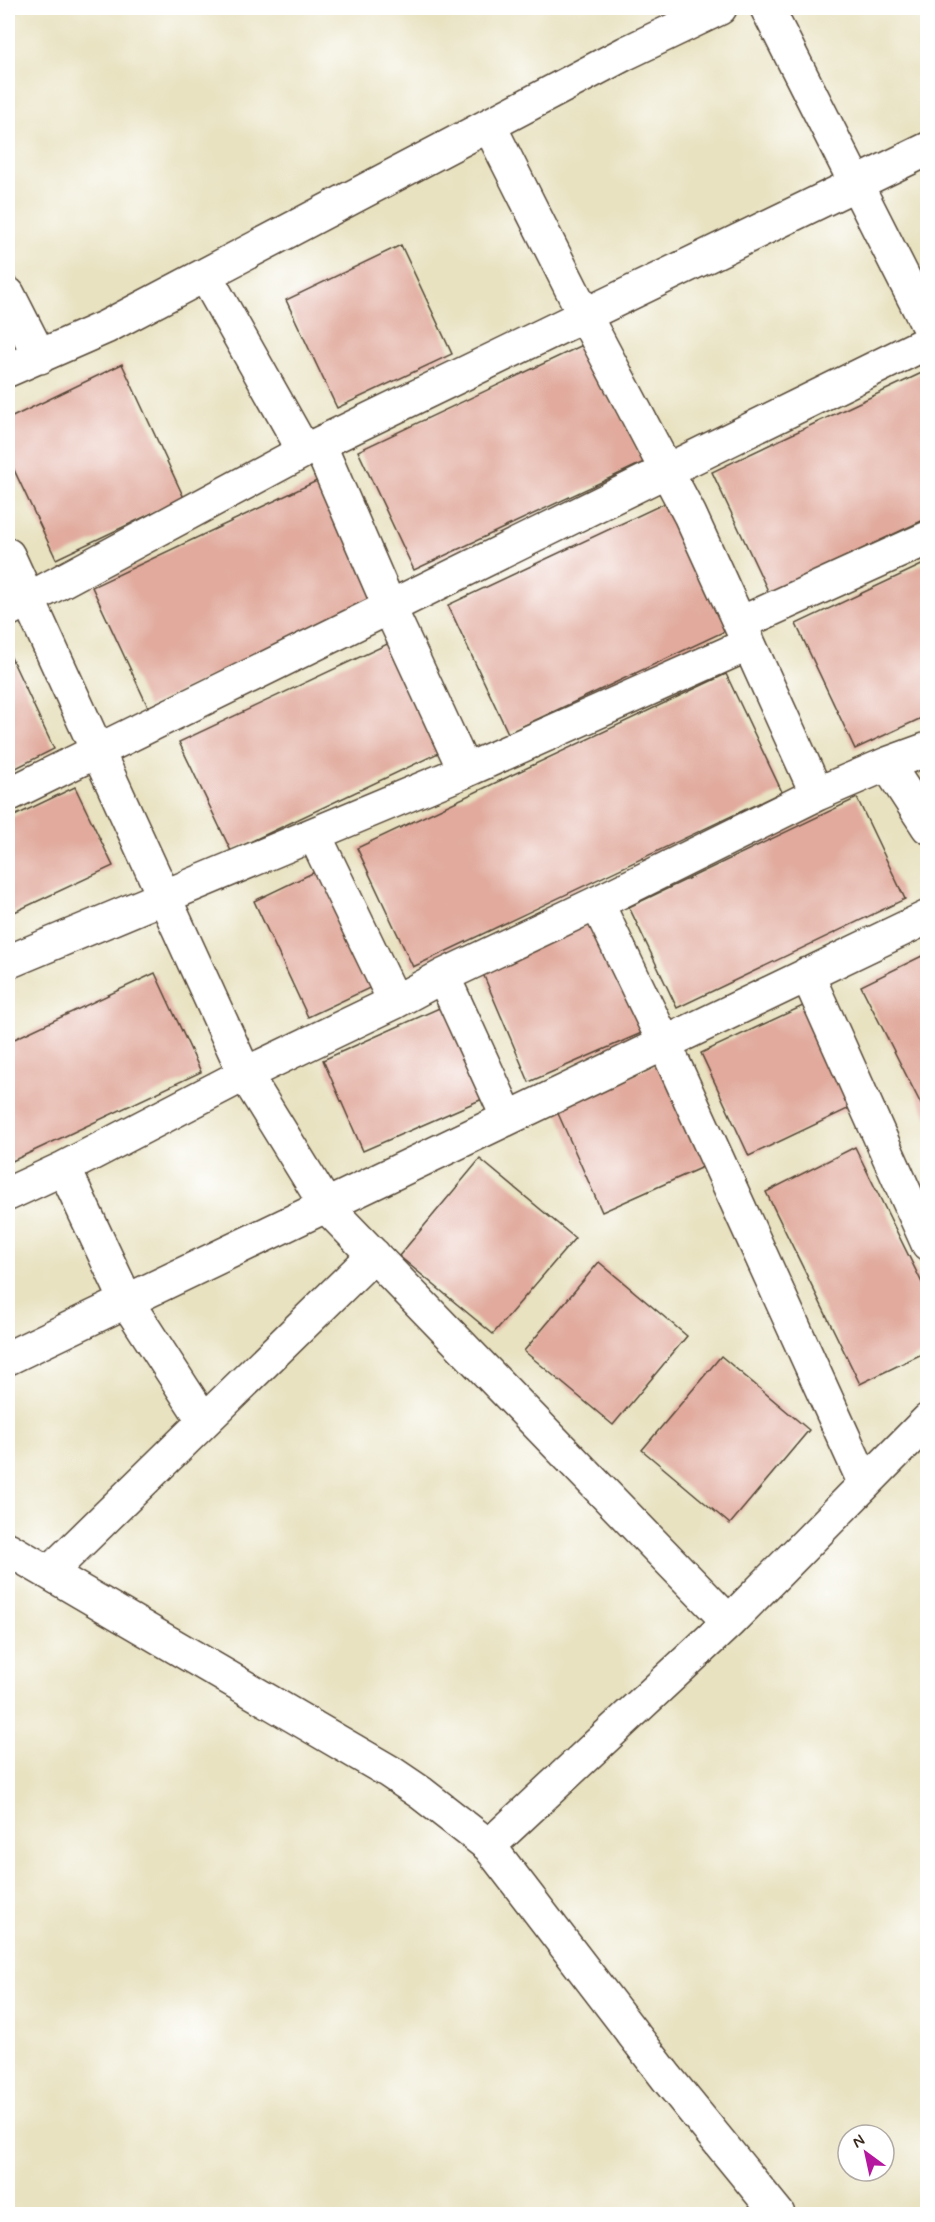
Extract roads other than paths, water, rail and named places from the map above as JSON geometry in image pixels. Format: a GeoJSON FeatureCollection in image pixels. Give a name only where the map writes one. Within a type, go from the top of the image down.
{"type":"FeatureCollection","features":[{"type":"Feature","properties":{"kind":"street"},"geometry":{"type":"LineString","coordinates":[[8,370],[106,327],[626,52],[720,8]]}},
{"type":"Feature","properties":{"kind":"street"},"geometry":{"type":"LineString","coordinates":[[766,8],[927,326]]}},
{"type":"Feature","properties":{"kind":"street"},"geometry":{"type":"LineString","coordinates":[[489,125],[584,314],[695,524],[817,794]]}},
{"type":"Feature","properties":{"kind":"street"},"geometry":{"type":"LineString","coordinates":[[18,605],[312,448],[927,149]]}},
{"type":"Feature","properties":{"kind":"street"},"geometry":{"type":"LineString","coordinates":[[205,275],[312,448],[465,771]]}},
{"type":"Feature","properties":{"kind":"street"},"geometry":{"type":"LineString","coordinates":[[8,294],[40,357]]}},
{"type":"Feature","properties":{"kind":"street"},"geometry":{"type":"LineString","coordinates":[[8,795],[927,342]]}},
{"type":"Feature","properties":{"kind":"street"},"geometry":{"type":"LineString","coordinates":[[8,962],[465,771],[745,633],[927,538]]}},
{"type":"Feature","properties":{"kind":"street"},"geometry":{"type":"LineString","coordinates":[[8,555],[18,605],[97,751],[245,1074],[327,1207],[729,1622]]}},
{"type":"Feature","properties":{"kind":"street"},"geometry":{"type":"LineString","coordinates":[[8,1194],[64,1168],[245,1074],[395,1002],[443,976],[817,794],[927,749]]}},
{"type":"Feature","properties":{"kind":"street"},"geometry":{"type":"LineString","coordinates":[[886,764],[927,827]]}},
{"type":"Feature","properties":{"kind":"street"},"geometry":{"type":"LineString","coordinates":[[314,834],[395,1002]]}},
{"type":"Feature","properties":{"kind":"street"},"geometry":{"type":"LineString","coordinates":[[597,903],[664,1042],[865,1484]]}},
{"type":"Feature","properties":{"kind":"street"},"geometry":{"type":"LineString","coordinates":[[8,1358],[327,1207],[664,1042],[927,917]]}},
{"type":"Feature","properties":{"kind":"street"},"geometry":{"type":"LineString","coordinates":[[807,974],[927,1244]]}},
{"type":"Feature","properties":{"kind":"street"},"geometry":{"type":"LineString","coordinates":[[443,976],[508,1118]]}},
{"type":"Feature","properties":{"kind":"street"},"geometry":{"type":"LineString","coordinates":[[64,1168],[127,1302],[204,1421]]}},
{"type":"Feature","properties":{"kind":"street"},"geometry":{"type":"LineString","coordinates":[[50,1572],[374,1255]]}},
{"type":"Feature","properties":{"kind":"street"},"geometry":{"type":"LineString","coordinates":[[489,1846],[729,1622],[927,1420]]}},
{"type":"Feature","properties":{"kind":"street"},"geometry":{"type":"LineString","coordinates":[[8,1549],[390,1772],[489,1846],[667,2078],[778,2214]]}}]}
